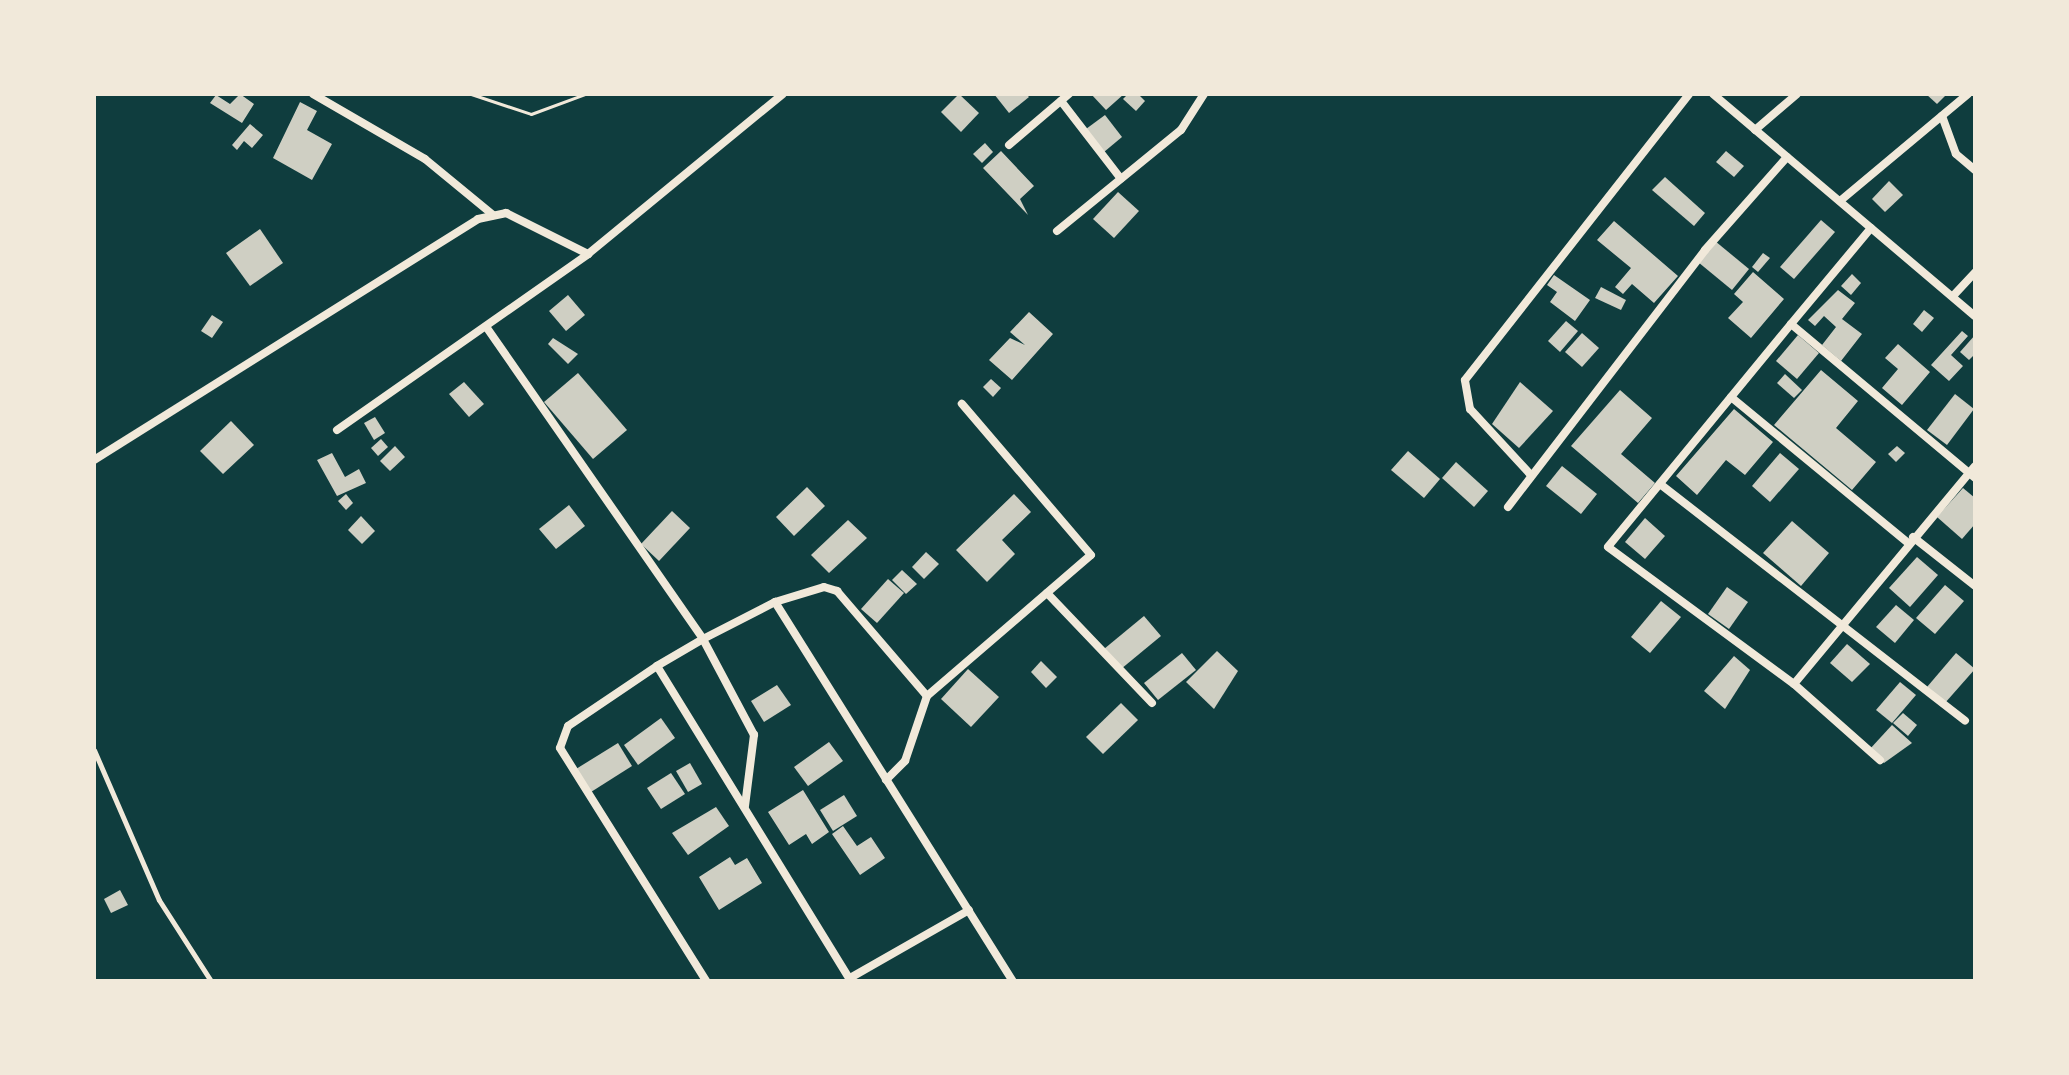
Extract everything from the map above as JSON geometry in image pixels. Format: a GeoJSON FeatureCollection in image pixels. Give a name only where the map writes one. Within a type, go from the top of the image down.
{"type":"FeatureCollection","features":[{"type":"Feature","properties":{"kind":"street"},"geometry":{"type":"LineString","coordinates":[[313,94],[425,159],[492,214],[521,218],[588,254]]}},
{"type":"Feature","properties":{"kind":"street"},"geometry":{"type":"LineString","coordinates":[[337,430],[487,328],[588,254],[783,94]]}},
{"type":"Feature","properties":{"kind":"street"},"geometry":{"type":"LineString","coordinates":[[1057,231],[1181,130],[1204,94]]}},
{"type":"Feature","properties":{"kind":"street"},"geometry":{"type":"LineString","coordinates":[[1530,474],[1470,409],[1465,380],[1689,94]]}},
{"type":"Feature","properties":{"kind":"street"},"geometry":{"type":"LineString","coordinates":[[1713,94],[1975,316]]}},
{"type":"Feature","properties":{"kind":"street"},"geometry":{"type":"LineString","coordinates":[[1755,130],[1797,94]]}},
{"type":"Feature","properties":{"kind":"street"},"geometry":{"type":"LineString","coordinates":[[1840,201],[1968,94]]}},
{"type":"Feature","properties":{"kind":"street"},"geometry":{"type":"LineString","coordinates":[[1009,145],[1065,97],[1121,179]]}},
{"type":"Feature","properties":{"kind":"street"},"geometry":{"type":"LineString","coordinates":[[1942,116],[1956,154],[1975,170]]}},
{"type":"Feature","properties":{"kind":"street"},"geometry":{"type":"LineString","coordinates":[[1508,507],[1530,474],[1787,157]]}},
{"type":"Feature","properties":{"kind":"street"},"geometry":{"type":"LineString","coordinates":[[94,460],[492,214]]}},
{"type":"Feature","properties":{"kind":"street"},"geometry":{"type":"LineString","coordinates":[[1871,228],[1608,547],[1794,684],[1880,760]]}},
{"type":"Feature","properties":{"kind":"street"},"geometry":{"type":"LineString","coordinates":[[1953,296],[1975,272]]}},
{"type":"Feature","properties":{"kind":"street"},"geometry":{"type":"LineString","coordinates":[[1791,324],[1973,472],[1910,540],[1794,684]]}},
{"type":"Feature","properties":{"kind":"street"},"geometry":{"type":"LineString","coordinates":[[487,328],[703,639],[754,735],[745,806]]}},
{"type":"Feature","properties":{"kind":"street"},"geometry":{"type":"LineString","coordinates":[[1731,397],[1910,540],[1975,586]]}},
{"type":"Feature","properties":{"kind":"street"},"geometry":{"type":"LineString","coordinates":[[886,780],[905,761],[927,696],[1091,555],[962,404]]}},
{"type":"Feature","properties":{"kind":"street"},"geometry":{"type":"LineString","coordinates":[[1660,484],[1840,627],[1965,721]]}},
{"type":"Feature","properties":{"kind":"street"},"geometry":{"type":"LineString","coordinates":[[706,981],[560,748],[568,726],[703,639],[775,602],[831,588],[927,696]]}},
{"type":"Feature","properties":{"kind":"street"},"geometry":{"type":"LineString","coordinates":[[1047,593],[1152,703]]}},
{"type":"Feature","properties":{"kind":"street"},"geometry":{"type":"LineString","coordinates":[[775,602],[1013,981]]}},
{"type":"Feature","properties":{"kind":"street"},"geometry":{"type":"LineString","coordinates":[[657,666],[851,980],[969,910]]}},
{"type":"Feature","properties":{"kind":"lane"},"geometry":{"type":"LineString","coordinates":[[94,750],[159,900],[211,981]]}},
{"type":"Feature","properties":{"kind":"path"},"geometry":{"type":"LineString","coordinates":[[471,94],[531,114],[585,94]]}},
{"type":"Feature","properties":{"kind":"building"},"geometry":{"type":"Polygon","coordinates":[[[240,94],[254,104],[242,123],[210,103],[216,95],[230,104],[240,94]]]}},
{"type":"Feature","properties":{"kind":"building"},"geometry":{"type":"Polygon","coordinates":[[[959,94],[979,113],[961,132],[941,112],[959,94]]]}},
{"type":"Feature","properties":{"kind":"building"},"geometry":{"type":"Polygon","coordinates":[[[994,94],[1026,94],[1029,97],[1009,113],[994,94]]]}},
{"type":"Feature","properties":{"kind":"building"},"geometry":{"type":"Polygon","coordinates":[[[1091,94],[1124,94],[1106,110],[1091,94]]]}},
{"type":"Feature","properties":{"kind":"building"},"geometry":{"type":"Polygon","coordinates":[[[1128,94],[1138,94],[1145,101],[1136,111],[1123,99],[1128,94]]]}},
{"type":"Feature","properties":{"kind":"building"},"geometry":{"type":"Polygon","coordinates":[[[1926,94],[1947,94],[1937,104],[1926,94]]]}},
{"type":"Feature","properties":{"kind":"building"},"geometry":{"type":"Polygon","coordinates":[[[300,102],[317,111],[307,130],[332,144],[312,180],[273,158],[300,102]]]}},
{"type":"Feature","properties":{"kind":"building"},"geometry":{"type":"Polygon","coordinates":[[[1105,115],[1122,137],[1104,152],[1086,129],[1105,115]]]}},
{"type":"Feature","properties":{"kind":"building"},"geometry":{"type":"Polygon","coordinates":[[[250,124],[263,135],[252,148],[244,141],[237,150],[232,145],[250,124]]]}},
{"type":"Feature","properties":{"kind":"building"},"geometry":{"type":"Polygon","coordinates":[[[985,143],[993,152],[982,163],[973,154],[985,143]]]}},
{"type":"Feature","properties":{"kind":"building"},"geometry":{"type":"Polygon","coordinates":[[[1001,151],[1034,186],[1020,199],[1028,215],[983,168],[1001,151]]]}},
{"type":"Feature","properties":{"kind":"building"},"geometry":{"type":"Polygon","coordinates":[[[1726,151],[1744,166],[1734,177],[1716,162],[1726,151]]]}},
{"type":"Feature","properties":{"kind":"building"},"geometry":{"type":"Polygon","coordinates":[[[1665,177],[1705,213],[1694,226],[1652,190],[1665,177]]]}},
{"type":"Feature","properties":{"kind":"building"},"geometry":{"type":"Polygon","coordinates":[[[1889,181],[1903,195],[1885,212],[1872,199],[1889,181]]]}},
{"type":"Feature","properties":{"kind":"building"},"geometry":{"type":"Polygon","coordinates":[[[1118,192],[1139,211],[1114,238],[1093,219],[1118,192]]]}},
{"type":"Feature","properties":{"kind":"building"},"geometry":{"type":"Polygon","coordinates":[[[1821,220],[1835,232],[1794,279],[1780,267],[1821,220]]]}},
{"type":"Feature","properties":{"kind":"building"},"geometry":{"type":"Polygon","coordinates":[[[1614,221],[1678,276],[1654,303],[1632,284],[1623,294],[1615,287],[1631,268],[1597,240],[1614,221]]]}},
{"type":"Feature","properties":{"kind":"building"},"geometry":{"type":"Polygon","coordinates":[[[260,229],[283,263],[250,286],[226,253],[260,229]]]}},
{"type":"Feature","properties":{"kind":"building"},"geometry":{"type":"Polygon","coordinates":[[[1715,241],[1749,269],[1732,290],[1698,262],[1715,241]]]}},
{"type":"Feature","properties":{"kind":"building"},"geometry":{"type":"Polygon","coordinates":[[[1763,253],[1770,258],[1758,272],[1752,267],[1763,253]]]}},
{"type":"Feature","properties":{"kind":"building"},"geometry":{"type":"Polygon","coordinates":[[[1753,272],[1784,299],[1751,338],[1728,318],[1743,302],[1734,294],[1753,272]]]}},
{"type":"Feature","properties":{"kind":"building"},"geometry":{"type":"Polygon","coordinates":[[[1852,274],[1861,283],[1851,295],[1841,286],[1852,274]]]}},
{"type":"Feature","properties":{"kind":"building"},"geometry":{"type":"Polygon","coordinates":[[[1554,275],[1590,300],[1575,321],[1550,302],[1557,292],[1547,285],[1554,275]]]}},
{"type":"Feature","properties":{"kind":"building"},"geometry":{"type":"Polygon","coordinates":[[[1601,287],[1626,300],[1621,310],[1595,298],[1601,287]]]}},
{"type":"Feature","properties":{"kind":"building"},"geometry":{"type":"Polygon","coordinates":[[[1838,290],[1855,303],[1842,319],[1862,334],[1841,361],[1822,345],[1836,327],[1824,316],[1815,326],[1808,320],[1838,290]]]}},
{"type":"Feature","properties":{"kind":"building"},"geometry":{"type":"Polygon","coordinates":[[[568,295],[585,315],[566,331],[549,311],[568,295]]]}},
{"type":"Feature","properties":{"kind":"building"},"geometry":{"type":"Polygon","coordinates":[[[1924,310],[1934,318],[1922,332],[1913,324],[1924,310]]]}},
{"type":"Feature","properties":{"kind":"building"},"geometry":{"type":"Polygon","coordinates":[[[1029,312],[1053,334],[1012,380],[989,360],[1010,338],[1025,345],[1010,332],[1029,312]]]}},
{"type":"Feature","properties":{"kind":"building"},"geometry":{"type":"Polygon","coordinates":[[[212,315],[223,322],[212,338],[201,331],[212,315]]]}},
{"type":"Feature","properties":{"kind":"building"},"geometry":{"type":"Polygon","coordinates":[[[1566,321],[1578,331],[1560,352],[1548,341],[1566,321]]]}},
{"type":"Feature","properties":{"kind":"building"},"geometry":{"type":"Polygon","coordinates":[[[1962,331],[1968,336],[1951,355],[1963,366],[1949,381],[1931,365],[1962,331]]]}},
{"type":"Feature","properties":{"kind":"building"},"geometry":{"type":"Polygon","coordinates":[[[1582,333],[1599,348],[1582,367],[1565,352],[1582,333]]]}},
{"type":"Feature","properties":{"kind":"building"},"geometry":{"type":"Polygon","coordinates":[[[1798,335],[1819,353],[1797,379],[1776,361],[1798,335]]]}},
{"type":"Feature","properties":{"kind":"building"},"geometry":{"type":"Polygon","coordinates":[[[1975,335],[1975,354],[1969,360],[1960,352],[1975,335]]]}},
{"type":"Feature","properties":{"kind":"building"},"geometry":{"type":"Polygon","coordinates":[[[553,338],[578,354],[568,364],[548,344],[553,338]]]}},
{"type":"Feature","properties":{"kind":"building"},"geometry":{"type":"Polygon","coordinates":[[[1898,344],[1930,372],[1902,405],[1882,388],[1898,369],[1885,358],[1898,344]]]}},
{"type":"Feature","properties":{"kind":"building"},"geometry":{"type":"Polygon","coordinates":[[[1821,370],[1858,401],[1836,428],[1876,462],[1852,490],[1774,425],[1821,370]]]}},
{"type":"Feature","properties":{"kind":"building"},"geometry":{"type":"Polygon","coordinates":[[[578,373],[627,430],[593,459],[544,402],[578,373]]]}},
{"type":"Feature","properties":{"kind":"building"},"geometry":{"type":"Polygon","coordinates":[[[1785,374],[1802,390],[1794,398],[1777,383],[1785,374]]]}},
{"type":"Feature","properties":{"kind":"building"},"geometry":{"type":"Polygon","coordinates":[[[991,379],[1001,388],[993,397],[983,387],[991,379]]]}},
{"type":"Feature","properties":{"kind":"building"},"geometry":{"type":"Polygon","coordinates":[[[464,382],[484,404],[469,417],[449,394],[464,382]]]}},
{"type":"Feature","properties":{"kind":"building"},"geometry":{"type":"Polygon","coordinates":[[[1520,382],[1553,411],[1519,448],[1492,424],[1520,382]]]}},
{"type":"Feature","properties":{"kind":"building"},"geometry":{"type":"Polygon","coordinates":[[[1620,390],[1652,418],[1621,454],[1655,483],[1638,503],[1571,446],[1620,390]]]}},
{"type":"Feature","properties":{"kind":"building"},"geometry":{"type":"Polygon","coordinates":[[[1955,394],[1974,409],[1947,445],[1927,430],[1955,394]]]}},
{"type":"Feature","properties":{"kind":"building"},"geometry":{"type":"Polygon","coordinates":[[[1734,409],[1773,442],[1745,475],[1726,460],[1697,495],[1676,476],[1734,409]]]}},
{"type":"Feature","properties":{"kind":"building"},"geometry":{"type":"Polygon","coordinates":[[[375,417],[385,433],[374,440],[364,423],[375,417]]]}},
{"type":"Feature","properties":{"kind":"building"},"geometry":{"type":"Polygon","coordinates":[[[231,421],[254,445],[223,474],[200,451],[231,421]]]}},
{"type":"Feature","properties":{"kind":"building"},"geometry":{"type":"Polygon","coordinates":[[[381,439],[388,447],[378,456],[371,448],[381,439]]]}},
{"type":"Feature","properties":{"kind":"building"},"geometry":{"type":"Polygon","coordinates":[[[395,446],[405,457],[390,471],[380,461],[395,446]]]}},
{"type":"Feature","properties":{"kind":"building"},"geometry":{"type":"Polygon","coordinates":[[[1897,446],[1905,453],[1896,462],[1888,454],[1897,446]]]}},
{"type":"Feature","properties":{"kind":"building"},"geometry":{"type":"Polygon","coordinates":[[[1408,451],[1440,479],[1424,498],[1391,470],[1408,451]]]}},
{"type":"Feature","properties":{"kind":"building"},"geometry":{"type":"Polygon","coordinates":[[[332,453],[345,477],[359,469],[366,483],[337,496],[317,460],[332,453]]]}},
{"type":"Feature","properties":{"kind":"building"},"geometry":{"type":"Polygon","coordinates":[[[1780,453],[1799,469],[1770,502],[1752,486],[1780,453]]]}},
{"type":"Feature","properties":{"kind":"building"},"geometry":{"type":"Polygon","coordinates":[[[1456,462],[1488,491],[1474,507],[1442,478],[1456,462]]]}},
{"type":"Feature","properties":{"kind":"building"},"geometry":{"type":"Polygon","coordinates":[[[1562,466],[1597,494],[1581,514],[1546,486],[1562,466]]]}},
{"type":"Feature","properties":{"kind":"building"},"geometry":{"type":"Polygon","coordinates":[[[807,487],[825,506],[794,536],[776,517],[807,487]]]}},
{"type":"Feature","properties":{"kind":"building"},"geometry":{"type":"Polygon","coordinates":[[[1963,488],[1975,498],[1975,524],[1962,539],[1937,517],[1963,488]]]}},
{"type":"Feature","properties":{"kind":"building"},"geometry":{"type":"Polygon","coordinates":[[[346,494],[353,503],[346,510],[338,501],[346,494]]]}},
{"type":"Feature","properties":{"kind":"building"},"geometry":{"type":"Polygon","coordinates":[[[1014,494],[1031,512],[1002,540],[1015,554],[987,582],[956,550],[1014,494]]]}},
{"type":"Feature","properties":{"kind":"building"},"geometry":{"type":"Polygon","coordinates":[[[569,505],[585,526],[556,549],[539,529],[569,505]]]}},
{"type":"Feature","properties":{"kind":"building"},"geometry":{"type":"Polygon","coordinates":[[[672,511],[690,528],[659,561],[641,544],[672,511]]]}},
{"type":"Feature","properties":{"kind":"building"},"geometry":{"type":"Polygon","coordinates":[[[361,516],[375,531],[362,544],[348,530],[361,516]]]}},
{"type":"Feature","properties":{"kind":"building"},"geometry":{"type":"Polygon","coordinates":[[[1645,518],[1665,536],[1645,559],[1625,542],[1645,518]]]}},
{"type":"Feature","properties":{"kind":"building"},"geometry":{"type":"Polygon","coordinates":[[[848,520],[867,538],[829,573],[811,555],[848,520]]]}},
{"type":"Feature","properties":{"kind":"building"},"geometry":{"type":"Polygon","coordinates":[[[1792,521],[1829,553],[1801,586],[1763,553],[1792,521]]]}},
{"type":"Feature","properties":{"kind":"building"},"geometry":{"type":"Polygon","coordinates":[[[926,552],[939,564],[924,579],[912,567],[926,552]]]}},
{"type":"Feature","properties":{"kind":"building"},"geometry":{"type":"Polygon","coordinates":[[[1917,557],[1938,575],[1910,607],[1889,588],[1917,557]]]}},
{"type":"Feature","properties":{"kind":"building"},"geometry":{"type":"Polygon","coordinates":[[[902,570],[917,584],[906,594],[892,580],[902,570]]]}},
{"type":"Feature","properties":{"kind":"building"},"geometry":{"type":"Polygon","coordinates":[[[888,579],[904,593],[877,623],[861,609],[888,579]]]}},
{"type":"Feature","properties":{"kind":"building"},"geometry":{"type":"Polygon","coordinates":[[[1945,585],[1964,601],[1935,634],[1916,618],[1945,585]]]}},
{"type":"Feature","properties":{"kind":"building"},"geometry":{"type":"Polygon","coordinates":[[[1727,587],[1748,602],[1729,629],[1708,614],[1727,587]]]}},
{"type":"Feature","properties":{"kind":"building"},"geometry":{"type":"Polygon","coordinates":[[[1661,601],[1681,617],[1650,653],[1631,637],[1661,601]]]}},
{"type":"Feature","properties":{"kind":"building"},"geometry":{"type":"Polygon","coordinates":[[[1896,605],[1914,620],[1895,643],[1876,627],[1896,605]]]}},
{"type":"Feature","properties":{"kind":"building"},"geometry":{"type":"Polygon","coordinates":[[[1144,616],[1161,636],[1121,669],[1104,649],[1144,616]]]}},
{"type":"Feature","properties":{"kind":"building"},"geometry":{"type":"Polygon","coordinates":[[[1847,644],[1870,664],[1852,682],[1830,663],[1847,644]]]}},
{"type":"Feature","properties":{"kind":"building"},"geometry":{"type":"Polygon","coordinates":[[[1217,651],[1238,671],[1214,709],[1186,682],[1217,651]]]}},
{"type":"Feature","properties":{"kind":"building"},"geometry":{"type":"Polygon","coordinates":[[[1182,653],[1196,670],[1158,700],[1144,683],[1182,653]]]}},
{"type":"Feature","properties":{"kind":"building"},"geometry":{"type":"Polygon","coordinates":[[[1956,653],[1975,669],[1945,703],[1927,687],[1956,653]]]}},
{"type":"Feature","properties":{"kind":"building"},"geometry":{"type":"Polygon","coordinates":[[[1734,656],[1750,670],[1725,709],[1704,691],[1734,656]]]}},
{"type":"Feature","properties":{"kind":"building"},"geometry":{"type":"Polygon","coordinates":[[[1041,661],[1057,677],[1046,688],[1031,672],[1041,661]]]}},
{"type":"Feature","properties":{"kind":"building"},"geometry":{"type":"Polygon","coordinates":[[[968,669],[999,697],[971,727],[941,699],[968,669]]]}},
{"type":"Feature","properties":{"kind":"building"},"geometry":{"type":"Polygon","coordinates":[[[1900,682],[1916,695],[1892,723],[1876,710],[1900,682]]]}},
{"type":"Feature","properties":{"kind":"building"},"geometry":{"type":"Polygon","coordinates":[[[777,685],[791,705],[764,722],[751,701],[777,685]]]}},
{"type":"Feature","properties":{"kind":"building"},"geometry":{"type":"Polygon","coordinates":[[[1121,703],[1138,720],[1103,754],[1086,737],[1121,703]]]}},
{"type":"Feature","properties":{"kind":"building"},"geometry":{"type":"Polygon","coordinates":[[[1903,713],[1917,725],[1908,736],[1893,723],[1903,713]]]}},
{"type":"Feature","properties":{"kind":"building"},"geometry":{"type":"Polygon","coordinates":[[[661,718],[675,738],[638,765],[624,745],[661,718]]]}},
{"type":"Feature","properties":{"kind":"building"},"geometry":{"type":"Polygon","coordinates":[[[1892,725],[1912,743],[1884,763],[1869,750],[1892,725]]]}},
{"type":"Feature","properties":{"kind":"building"},"geometry":{"type":"Polygon","coordinates":[[[829,742],[843,761],[808,786],[794,767],[829,742]]]}},
{"type":"Feature","properties":{"kind":"building"},"geometry":{"type":"Polygon","coordinates":[[[618,743],[632,766],[591,792],[576,769],[618,743]]]}},
{"type":"Feature","properties":{"kind":"building"},"geometry":{"type":"Polygon","coordinates":[[[690,763],[702,784],[688,792],[676,771],[690,763]]]}},
{"type":"Feature","properties":{"kind":"building"},"geometry":{"type":"Polygon","coordinates":[[[671,773],[685,794],[661,809],[647,788],[671,773]]]}},
{"type":"Feature","properties":{"kind":"building"},"geometry":{"type":"Polygon","coordinates":[[[803,790],[829,832],[812,844],[806,834],[789,845],[768,812],[803,790]]]}},
{"type":"Feature","properties":{"kind":"building"},"geometry":{"type":"Polygon","coordinates":[[[844,795],[857,816],[833,831],[820,810],[844,795]]]}},
{"type":"Feature","properties":{"kind":"building"},"geometry":{"type":"Polygon","coordinates":[[[716,807],[729,826],[688,855],[672,833],[716,807]]]}},
{"type":"Feature","properties":{"kind":"building"},"geometry":{"type":"Polygon","coordinates":[[[843,826],[857,846],[871,837],[885,858],[860,875],[832,834],[843,826]]]}},
{"type":"Feature","properties":{"kind":"building"},"geometry":{"type":"Polygon","coordinates":[[[730,857],[735,865],[747,858],[762,883],[719,910],[699,877],[730,857]]]}},
{"type":"Feature","properties":{"kind":"building"},"geometry":{"type":"Polygon","coordinates":[[[120,890],[128,905],[111,913],[104,899],[120,890]]]}}]}
